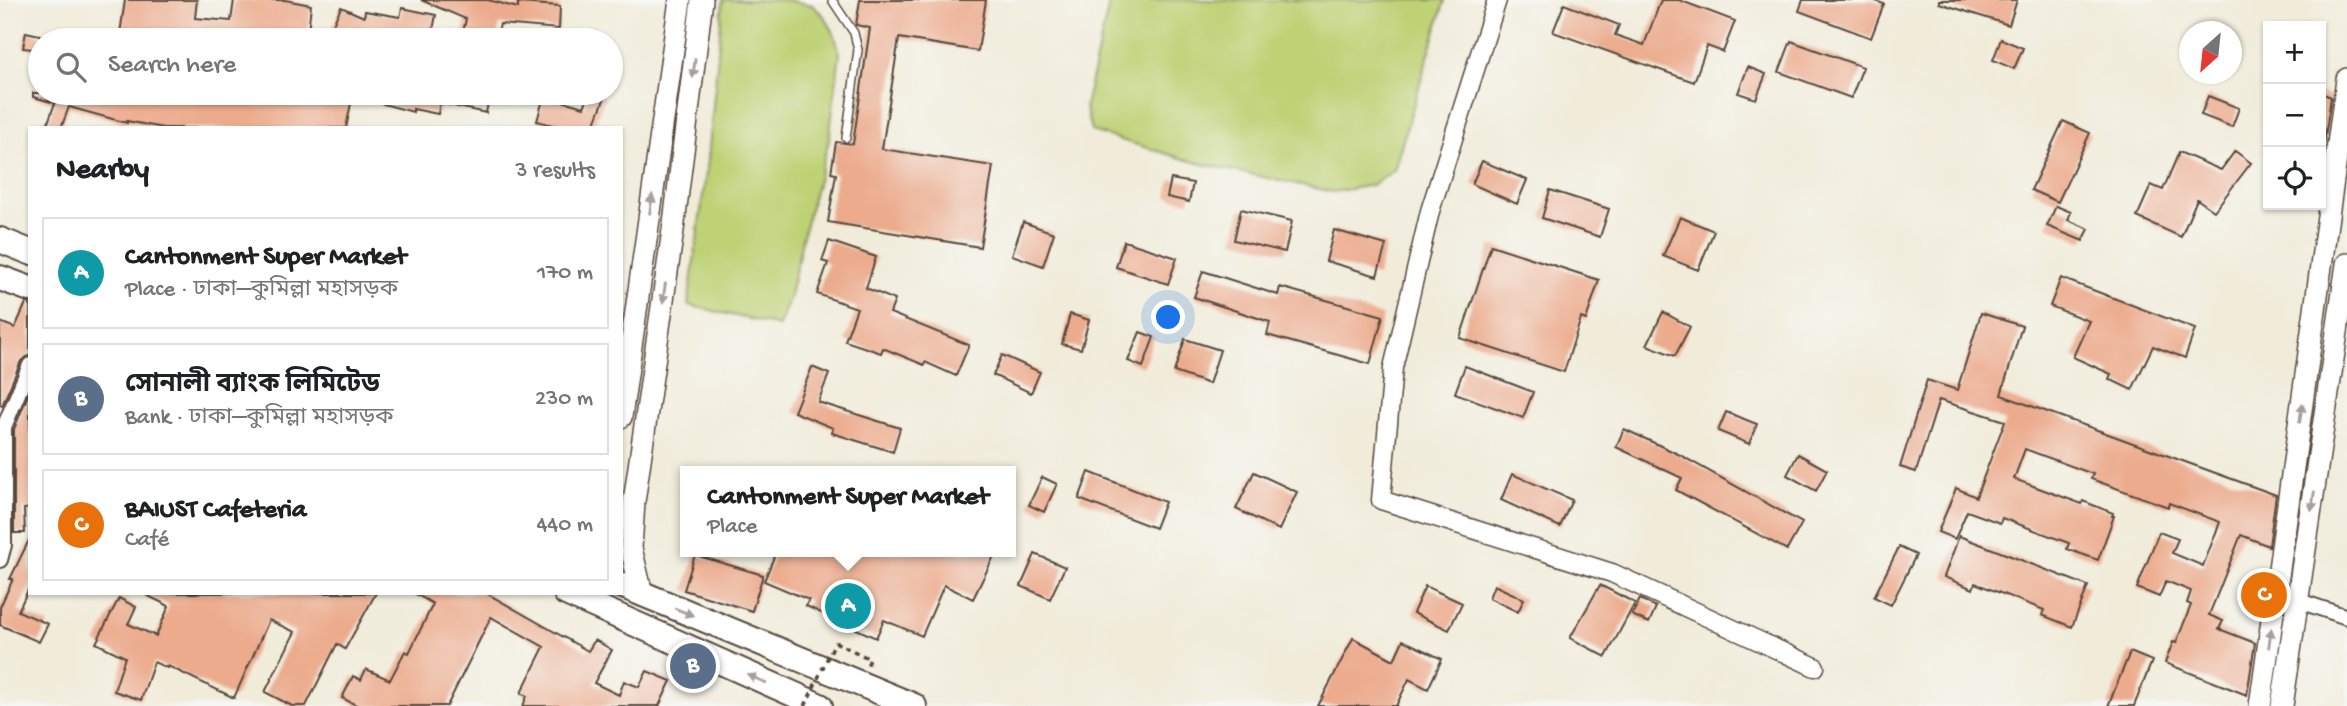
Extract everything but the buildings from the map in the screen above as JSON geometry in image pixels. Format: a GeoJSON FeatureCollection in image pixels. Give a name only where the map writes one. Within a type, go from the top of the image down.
{"type":"FeatureCollection","features":[{"type":"Feature","properties":{"kind":"highway"},"geometry":{"type":"LineString","coordinates":[[0,240],[28,251]]}},
{"type":"Feature","properties":{"kind":"highway"},"geometry":{"type":"LineString","coordinates":[[0,278],[28,288]]}},
{"type":"Feature","properties":{"kind":"highway"},"geometry":{"type":"LineString","coordinates":[[632,590],[914,706]]}},
{"type":"Feature","properties":{"kind":"highway"},"geometry":{"type":"LineString","coordinates":[[570,595],[820,706]]}},
{"type":"Feature","properties":{"kind":"main road"},"geometry":{"type":"LineString","coordinates":[[623,403],[680,0]]}},
{"type":"Feature","properties":{"kind":"main road"},"geometry":{"type":"LineString","coordinates":[[632,590],[634,502],[674,223],[702,0]]}},
{"type":"Feature","properties":{"kind":"main road"},"geometry":{"type":"LineString","coordinates":[[2260,706],[2347,79]]}},
{"type":"Feature","properties":{"kind":"main road"},"geometry":{"type":"LineString","coordinates":[[2282,706],[2347,264]]}},
{"type":"Feature","properties":{"kind":"street"},"geometry":{"type":"LineString","coordinates":[[1497,0],[1430,211],[1396,355],[1381,500],[1612,573],[1815,667]]}},
{"type":"Feature","properties":{"kind":"street"},"geometry":{"type":"LineString","coordinates":[[0,560],[4,545],[4,427],[28,370]]}},
{"type":"Feature","properties":{"kind":"street"},"geometry":{"type":"LineString","coordinates":[[2299,601],[2347,617]]}},
{"type":"Feature","properties":{"kind":"lane"},"geometry":{"type":"LineString","coordinates":[[832,0],[857,40],[858,50],[846,138]]}},
{"type":"Feature","properties":{"kind":"path"},"geometry":{"type":"LineString","coordinates":[[806,706],[835,642],[870,659]]}},
{"type":"Feature","properties":{"kind":"green space"},"geometry":{"type":"Polygon","coordinates":[[[723,0],[786,0],[812,5],[824,16],[833,31],[840,53],[829,140],[803,235],[790,296],[779,326],[688,305],[708,159],[723,0]]]}},
{"type":"Feature","properties":{"kind":"green space"},"geometry":{"type":"Polygon","coordinates":[[[1110,0],[1445,0],[1394,170],[1372,185],[1333,192],[1194,162],[1091,131],[1085,106],[1110,0]]]}},
{"type":"Feature","properties":{"kind":"place","name":"BAIUST Cafeteria"},"geometry":{"type":"Point","coordinates":[2264,595]}},
{"type":"Feature","properties":{"kind":"place","name":"Cantonment Super Market"},"geometry":{"type":"Point","coordinates":[848,606]}},
{"type":"Feature","properties":{"kind":"place","name":"সোনালী ব্যাংক লিমিটেড"},"geometry":{"type":"Point","coordinates":[693,666]}}]}
